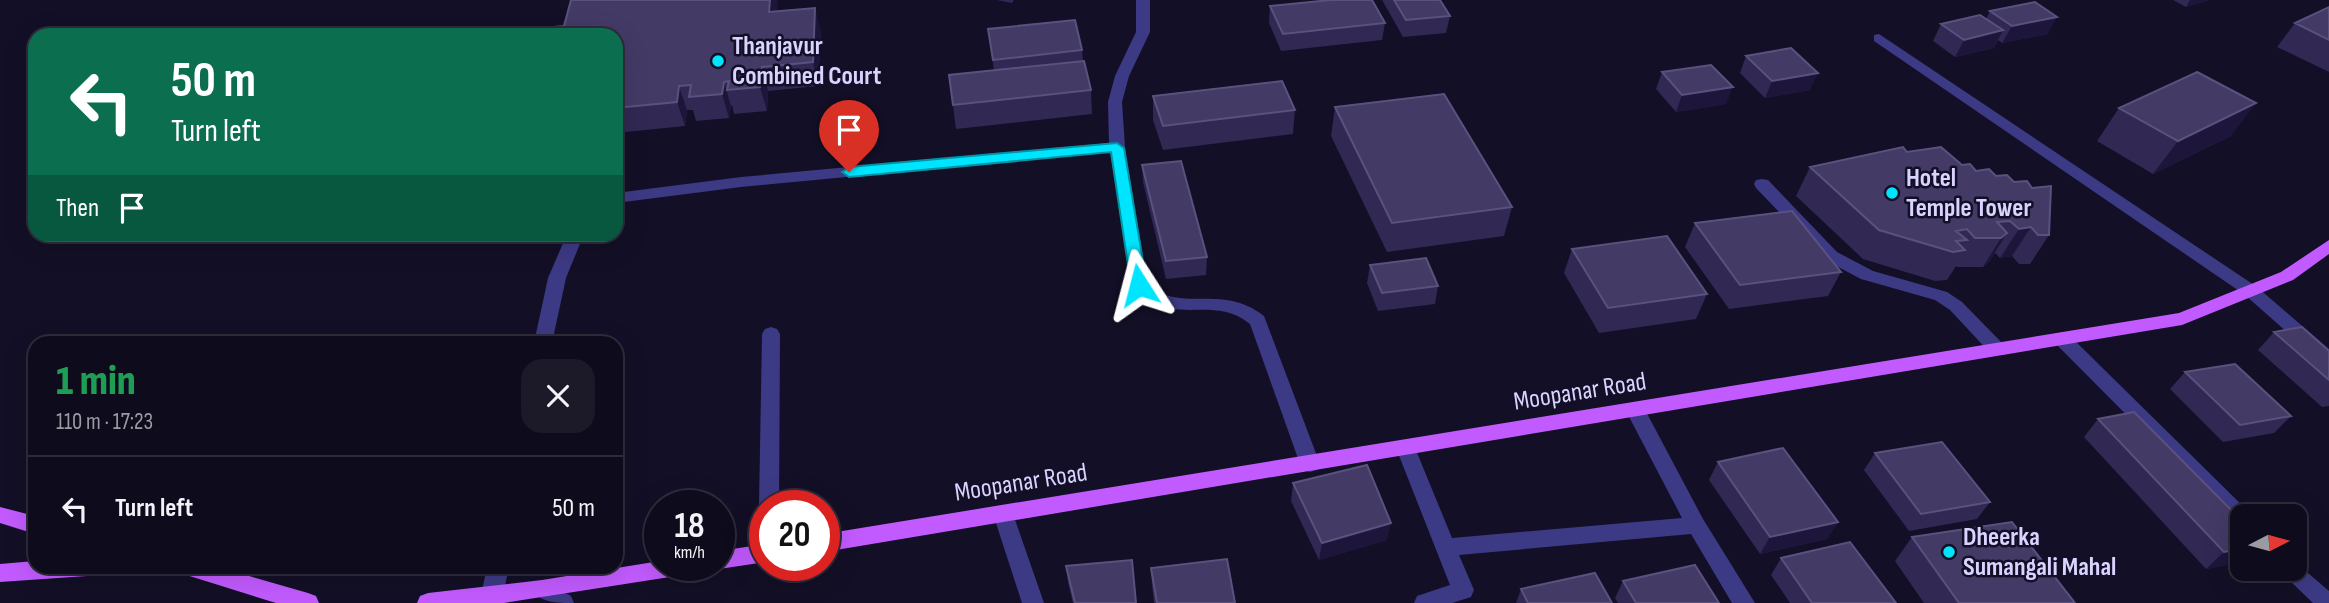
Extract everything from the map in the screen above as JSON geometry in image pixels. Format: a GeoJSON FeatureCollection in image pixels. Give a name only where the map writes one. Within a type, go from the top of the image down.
{"type":"FeatureCollection","features":[{"type":"Feature","properties":{"kind":"main road","name":"Moopanar Road"},"geometry":{"type":"LineString","coordinates":[[840,540],[2182,319],[2287,276],[2329,246]]}},
{"type":"Feature","properties":{"kind":"main road"},"geometry":{"type":"LineString","coordinates":[[0,515],[28,522]]}},
{"type":"Feature","properties":{"kind":"main road"},"geometry":{"type":"LineString","coordinates":[[0,573],[28,571]]}},
{"type":"Feature","properties":{"kind":"main road"},"geometry":{"type":"LineString","coordinates":[[428,603],[542,589],[644,572]]}},
{"type":"Feature","properties":{"kind":"main road"},"geometry":{"type":"LineString","coordinates":[[211,574],[309,603]]}},
{"type":"Feature","properties":{"kind":"street"},"geometry":{"type":"LineString","coordinates":[[1143,0],[1143,32],[1122,76],[1115,102],[1117,148],[1139,285],[1146,296],[1157,301],[1178,304],[1234,304],[1249,310],[1258,321],[1310,464]]}},
{"type":"Feature","properties":{"kind":"street"},"geometry":{"type":"LineString","coordinates":[[1879,38],[2251,291],[2329,359]]}},
{"type":"Feature","properties":{"kind":"street"},"geometry":{"type":"LineString","coordinates":[[623,197],[741,182],[1117,148]]}},
{"type":"Feature","properties":{"kind":"street"},"geometry":{"type":"LineString","coordinates":[[1762,184],[1831,256],[1867,275],[1941,296],[1956,306],[1998,350]]}},
{"type":"Feature","properties":{"kind":"street"},"geometry":{"type":"LineString","coordinates":[[544,336],[556,278],[572,242]]}},
{"type":"Feature","properties":{"kind":"street"},"geometry":{"type":"LineString","coordinates":[[769,490],[771,334]]}},
{"type":"Feature","properties":{"kind":"street"},"geometry":{"type":"LineString","coordinates":[[2062,339],[2230,506]]}},
{"type":"Feature","properties":{"kind":"street"},"geometry":{"type":"LineString","coordinates":[[1636,411],[1696,525],[1744,603]]}},
{"type":"Feature","properties":{"kind":"street"},"geometry":{"type":"LineString","coordinates":[[1406,448],[1465,597],[1425,603]]}},
{"type":"Feature","properties":{"kind":"street"},"geometry":{"type":"LineString","coordinates":[[1003,514],[1033,603]]}},
{"type":"Feature","properties":{"kind":"street"},"geometry":{"type":"LineString","coordinates":[[1445,547],[1696,525]]}},
{"type":"Feature","properties":{"kind":"street"},"geometry":{"type":"LineString","coordinates":[[492,596],[497,574]]}},
{"type":"Feature","properties":{"kind":"street"},"geometry":{"type":"LineString","coordinates":[[2304,581],[2327,603]]}},
{"type":"Feature","properties":{"kind":"street"},"geometry":{"type":"LineString","coordinates":[[542,589],[563,603]]}},
{"type":"Feature","properties":{"kind":"building","name":"Thanjavur Combined Court"},"geometry":{"type":"Polygon","coordinates":[[[571,0],[770,0],[769,12],[815,8],[813,62],[762,67],[760,87],[727,90],[729,81],[724,82],[722,94],[689,97],[691,85],[679,86],[677,102],[623,107],[623,28],[543,28],[564,26],[571,0]]]}},
{"type":"Feature","properties":{"kind":"building"},"geometry":{"type":"Polygon","coordinates":[[[1331,0],[1372,0],[1385,23],[1283,34],[1270,6],[1331,0]]]}},
{"type":"Feature","properties":{"kind":"building"},"geometry":{"type":"Polygon","coordinates":[[[1394,0],[1440,0],[1450,16],[1406,20],[1394,0]]]}},
{"type":"Feature","properties":{"kind":"building"},"geometry":{"type":"Polygon","coordinates":[[[2035,2],[2057,17],[2012,26],[1990,11],[2035,2]]]}},
{"type":"Feature","properties":{"kind":"building"},"geometry":{"type":"Polygon","coordinates":[[[2329,7],[2329,40],[2295,23],[2329,7]]]}},
{"type":"Feature","properties":{"kind":"building"},"geometry":{"type":"Polygon","coordinates":[[[1980,15],[2003,30],[1964,40],[1941,24],[1980,15]]]}},
{"type":"Feature","properties":{"kind":"building"},"geometry":{"type":"Polygon","coordinates":[[[1075,20],[1082,50],[993,60],[988,29],[1075,20]]]}},
{"type":"Feature","properties":{"kind":"building"},"geometry":{"type":"Polygon","coordinates":[[[1791,48],[1818,73],[1772,81],[1746,56],[1791,48]]]}},
{"type":"Feature","properties":{"kind":"building"},"geometry":{"type":"Polygon","coordinates":[[[1084,61],[1091,90],[953,105],[949,75],[1084,61]]]}},
{"type":"Feature","properties":{"kind":"building"},"geometry":{"type":"Polygon","coordinates":[[[1711,65],[1733,87],[1682,95],[1662,72],[1711,65]]]}},
{"type":"Feature","properties":{"kind":"building"},"geometry":{"type":"Polygon","coordinates":[[[2197,72],[2256,103],[2178,141],[2119,108],[2197,72]]]}},
{"type":"Feature","properties":{"kind":"building"},"geometry":{"type":"Polygon","coordinates":[[[1282,81],[1295,110],[1163,126],[1153,96],[1282,81]]]}},
{"type":"Feature","properties":{"kind":"building"},"geometry":{"type":"Polygon","coordinates":[[[1444,94],[1512,207],[1392,223],[1335,107],[1444,94]]]}},
{"type":"Feature","properties":{"kind":"building"},"geometry":{"type":"Polygon","coordinates":[[[1903,147],[1907,152],[1941,147],[1962,165],[1970,164],[1976,171],[1989,169],[1996,176],[2007,175],[2014,182],[2027,181],[2032,188],[2051,186],[2049,235],[2038,235],[2031,227],[2019,229],[2010,221],[1997,222],[2007,233],[2001,238],[1975,238],[1967,229],[1956,231],[1967,240],[1956,241],[1965,250],[1953,252],[1879,230],[1810,167],[1903,147]]]}},
{"type":"Feature","properties":{"kind":"building"},"geometry":{"type":"Polygon","coordinates":[[[1181,161],[1207,257],[1166,261],[1142,165],[1181,161]]]}},
{"type":"Feature","properties":{"kind":"building"},"geometry":{"type":"Polygon","coordinates":[[[1792,211],[1841,272],[1740,285],[1695,223],[1792,211]]]}},
{"type":"Feature","properties":{"kind":"building"},"geometry":{"type":"Polygon","coordinates":[[[1667,236],[1707,294],[1608,308],[1572,249],[1667,236]]]}},
{"type":"Feature","properties":{"kind":"building"},"geometry":{"type":"Polygon","coordinates":[[[1426,258],[1438,286],[1382,293],[1370,265],[1426,258]]]}},
{"type":"Feature","properties":{"kind":"building"},"geometry":{"type":"Polygon","coordinates":[[[2302,327],[2329,351],[2329,380],[2274,332],[2302,327]]]}},
{"type":"Feature","properties":{"kind":"building"},"geometry":{"type":"Polygon","coordinates":[[[2235,364],[2291,416],[2240,425],[2185,372],[2235,364]]]}},
{"type":"Feature","properties":{"kind":"building"},"geometry":{"type":"Polygon","coordinates":[[[2134,412],[2230,509],[2230,551],[2224,552],[2098,419],[2134,412]]]}},
{"type":"Feature","properties":{"kind":"building"},"geometry":{"type":"Polygon","coordinates":[[[1942,442],[1990,502],[1921,514],[1875,453],[1942,442]]]}},
{"type":"Feature","properties":{"kind":"building"},"geometry":{"type":"Polygon","coordinates":[[[1783,448],[1838,522],[1770,537],[1718,462],[1783,448]]]}},
{"type":"Feature","properties":{"kind":"building"},"geometry":{"type":"Polygon","coordinates":[[[1367,465],[1391,523],[1322,543],[1293,483],[1367,465]]]}},
{"type":"Feature","properties":{"kind":"building"},"geometry":{"type":"Polygon","coordinates":[[[2012,522],[2075,603],[1959,603],[1912,537],[2012,522]]]}},
{"type":"Feature","properties":{"kind":"building"},"geometry":{"type":"Polygon","coordinates":[[[1850,542],[1896,603],[1812,603],[1781,558],[1850,542]]]}},
{"type":"Feature","properties":{"kind":"building"},"geometry":{"type":"Polygon","coordinates":[[[1227,559],[1235,603],[1157,603],[1151,568],[1227,559]]]}},
{"type":"Feature","properties":{"kind":"building"},"geometry":{"type":"Polygon","coordinates":[[[1132,560],[1136,603],[1075,603],[1066,566],[1132,560]]]}},
{"type":"Feature","properties":{"kind":"building"},"geometry":{"type":"Polygon","coordinates":[[[1695,565],[1719,603],[1636,603],[1623,581],[1695,565]]]}},
{"type":"Feature","properties":{"kind":"building"},"geometry":{"type":"Polygon","coordinates":[[[1595,573],[1612,603],[1528,603],[1521,589],[1595,573]]]}},
{"type":"Feature","properties":{"kind":"place","name":"Thanjavur Combined Court"},"geometry":{"type":"Point","coordinates":[718,61]}},
{"type":"Feature","properties":{"kind":"place","name":"Hotel Temple Tower"},"geometry":{"type":"Point","coordinates":[1892,193]}},
{"type":"Feature","properties":{"kind":"place","name":"Dheerka Sumangali Mahal"},"geometry":{"type":"Point","coordinates":[1949,552]}},
{"type":"Feature","properties":{"kind":"route"},"geometry":{"type":"LineString","coordinates":[[849,172],[1117,148],[1139,285]]}}]}
